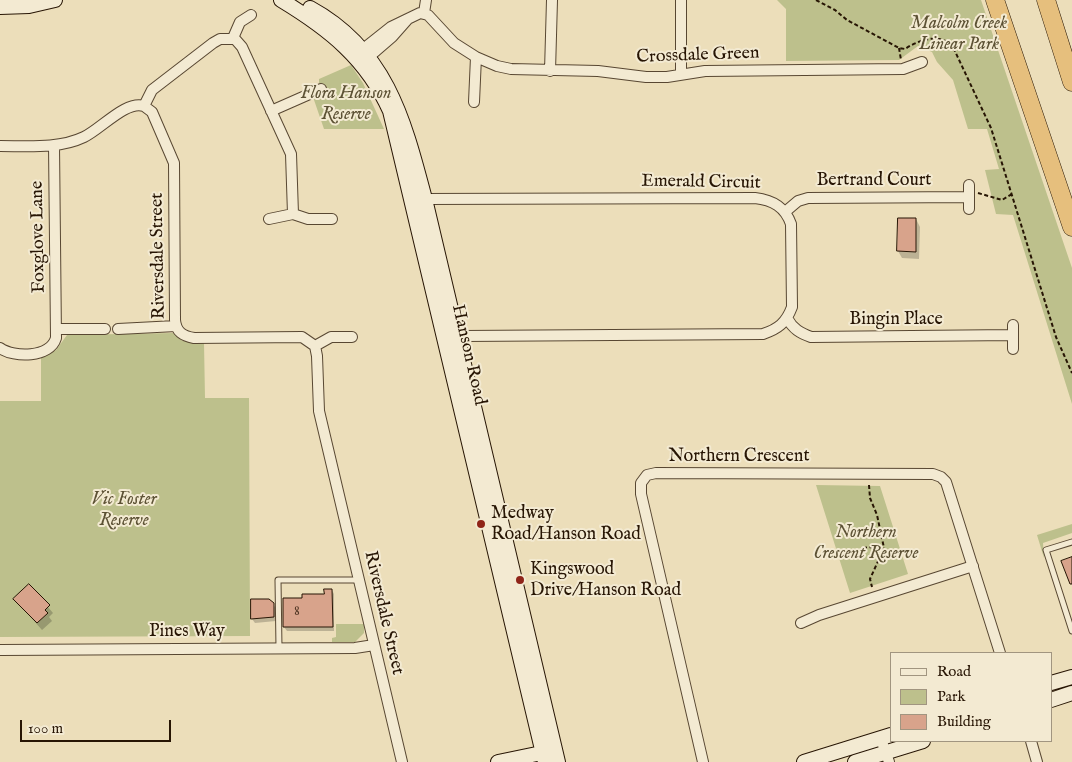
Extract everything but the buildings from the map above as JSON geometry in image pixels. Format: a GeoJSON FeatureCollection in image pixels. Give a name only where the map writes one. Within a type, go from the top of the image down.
{"type":"FeatureCollection","features":[{"type":"Feature","properties":{"kind":"highway"},"geometry":{"type":"LineString","coordinates":[[995,0],[1072,227]]}},
{"type":"Feature","properties":{"kind":"highway"},"geometry":{"type":"LineString","coordinates":[[1046,0],[1072,82]]}},
{"type":"Feature","properties":{"kind":"street"},"geometry":{"type":"LineString","coordinates":[[0,8],[29,6],[55,0]]}},
{"type":"Feature","properties":{"kind":"street","name":"Hanson Road"},"geometry":{"type":"LineString","coordinates":[[282,0],[362,56]]}},
{"type":"Feature","properties":{"kind":"street","name":"Hanson Road"},"geometry":{"type":"LineString","coordinates":[[295,0],[334,23],[382,76],[398,108],[550,757]]}},
{"type":"Feature","properties":{"kind":"street"},"geometry":{"type":"LineString","coordinates":[[362,56],[391,26],[411,16],[424,13],[426,0]]}},
{"type":"Feature","properties":{"kind":"street"},"geometry":{"type":"LineString","coordinates":[[550,70],[552,0]]}},
{"type":"Feature","properties":{"kind":"street"},"geometry":{"type":"LineString","coordinates":[[681,0],[681,73]]}},
{"type":"Feature","properties":{"kind":"street","name":"Crossdale Green"},"geometry":{"type":"LineString","coordinates":[[424,13],[432,18],[454,43],[476,57],[497,66],[511,69],[610,71],[646,77],[705,71],[890,70],[903,69],[922,62]]}},
{"type":"Feature","properties":{"kind":"street"},"geometry":{"type":"LineString","coordinates":[[233,38],[240,22],[251,15]]}},
{"type":"Feature","properties":{"kind":"street"},"geometry":{"type":"LineString","coordinates":[[0,146],[54,145],[84,137],[130,106],[144,106],[150,93],[156,86],[220,39],[233,38],[242,47],[291,154],[293,214]]}},
{"type":"Feature","properties":{"kind":"street"},"geometry":{"type":"LineString","coordinates":[[474,102],[476,57]]}},
{"type":"Feature","properties":{"kind":"street"},"geometry":{"type":"LineString","coordinates":[[271,112],[321,89]]}},
{"type":"Feature","properties":{"kind":"street","name":"Riversdale Street"},"geometry":{"type":"LineString","coordinates":[[144,106],[155,119],[174,163],[176,326],[183,336],[194,338],[302,337],[315,346],[319,411],[402,762]]}},
{"type":"Feature","properties":{"kind":"street","name":"Foxglove Lane"},"geometry":{"type":"LineString","coordinates":[[0,348],[12,353],[44,352],[54,344],[56,329],[54,145]]}},
{"type":"Feature","properties":{"kind":"street"},"geometry":{"type":"LineString","coordinates":[[969,210],[970,191]]}},
{"type":"Feature","properties":{"kind":"street","name":"Bertrand Court"},"geometry":{"type":"LineString","coordinates":[[785,212],[798,201],[808,198],[970,191]]}},
{"type":"Feature","properties":{"kind":"street","name":"Emerald Circuit"},"geometry":{"type":"LineString","coordinates":[[419,199],[755,198],[772,201],[785,212]]}},
{"type":"Feature","properties":{"kind":"street"},"geometry":{"type":"LineString","coordinates":[[451,338],[763,334],[777,330],[787,318],[792,307],[792,229],[785,212]]}},
{"type":"Feature","properties":{"kind":"street"},"geometry":{"type":"LineString","coordinates":[[269,219],[293,214],[308,219],[332,219]]}},
{"type":"Feature","properties":{"kind":"street","name":"Bingin Place"},"geometry":{"type":"LineString","coordinates":[[787,318],[796,330],[811,337],[1013,330],[1012,349]]}},
{"type":"Feature","properties":{"kind":"street"},"geometry":{"type":"LineString","coordinates":[[118,329],[176,326]]}},
{"type":"Feature","properties":{"kind":"street"},"geometry":{"type":"LineString","coordinates":[[56,329],[105,329]]}},
{"type":"Feature","properties":{"kind":"street"},"geometry":{"type":"LineString","coordinates":[[315,346],[331,337],[352,337]]}},
{"type":"Feature","properties":{"kind":"street","name":"Northern Crescent"},"geometry":{"type":"LineString","coordinates":[[703,762],[641,494],[641,484],[647,474],[933,474],[941,477],[946,482],[1000,652]]}},
{"type":"Feature","properties":{"kind":"street"},"geometry":{"type":"LineString","coordinates":[[801,623],[819,615],[973,566]]}},
{"type":"Feature","properties":{"kind":"street","name":"Pines Way"},"geometry":{"type":"LineString","coordinates":[[0,650],[356,648],[374,645]]}},
{"type":"Feature","properties":{"kind":"street"},"geometry":{"type":"LineString","coordinates":[[1052,683],[1072,677]]}},
{"type":"Feature","properties":{"kind":"street"},"geometry":{"type":"LineString","coordinates":[[1052,700],[1072,693]]}},
{"type":"Feature","properties":{"kind":"street"},"geometry":{"type":"LineString","coordinates":[[804,762],[886,737],[888,757]]}},
{"type":"Feature","properties":{"kind":"street"},"geometry":{"type":"LineString","coordinates":[[855,762],[888,757],[921,742]]}},
{"type":"Feature","properties":{"kind":"street"},"geometry":{"type":"LineString","coordinates":[[1031,742],[1037,762]]}},
{"type":"Feature","properties":{"kind":"street"},"geometry":{"type":"LineString","coordinates":[[498,762],[550,757]]}},
{"type":"Feature","properties":{"kind":"lane"},"geometry":{"type":"LineString","coordinates":[[1072,542],[1046,550],[1072,631]]}},
{"type":"Feature","properties":{"kind":"lane"},"geometry":{"type":"LineString","coordinates":[[278,648],[278,580],[359,580]]}},
{"type":"Feature","properties":{"kind":"path"},"geometry":{"type":"LineString","coordinates":[[816,0],[835,10],[847,20],[898,48],[905,49],[916,42],[940,39],[950,43],[953,47],[991,128],[1056,337],[1072,373]]}},
{"type":"Feature","properties":{"kind":"path"},"geometry":{"type":"LineString","coordinates":[[970,191],[1002,200],[1012,194]]}},
{"type":"Feature","properties":{"kind":"path"},"geometry":{"type":"LineString","coordinates":[[869,485],[870,498],[877,515],[884,546],[882,555],[870,579],[872,587]]}},
{"type":"Feature","properties":{"kind":"path"},"geometry":{"type":"LineString","coordinates":[[863,548],[872,547],[882,555]]}},
{"type":"Feature","properties":{"kind":"green space","name":"Malcolm Creek Linear Park"},"geometry":{"type":"Polygon","coordinates":[[[777,0],[981,0],[1072,268],[1072,404],[1013,215],[996,214],[985,170],[999,169],[987,129],[968,129],[953,80],[937,62],[932,52],[918,46],[899,60],[786,61],[786,9],[777,0]]]}},
{"type":"Feature","properties":{"kind":"green space","name":"Flora Hanson Reserve"},"geometry":{"type":"Polygon","coordinates":[[[351,65],[363,83],[384,129],[324,129],[313,97],[319,85],[319,79],[351,65]]]}},
{"type":"Feature","properties":{"kind":"green space","name":"Vic Foster Reserve"},"geometry":{"type":"Polygon","coordinates":[[[173,333],[183,341],[204,343],[205,398],[249,398],[250,636],[0,637],[0,401],[41,401],[41,357],[56,350],[67,335],[173,333]]]}},
{"type":"Feature","properties":{"kind":"green space","name":"Northern Crescent Reserve"},"geometry":{"type":"Polygon","coordinates":[[[816,485],[880,486],[908,574],[850,593],[816,485]]]}},
{"type":"Feature","properties":{"kind":"green space"},"geometry":{"type":"Polygon","coordinates":[[[1072,524],[1072,533],[1043,543],[1044,558],[1037,535],[1072,524]]]}},
{"type":"Feature","properties":{"kind":"green space"},"geometry":{"type":"Polygon","coordinates":[[[336,624],[364,624],[364,633],[355,642],[332,642],[332,638],[336,637],[336,624]]]}},
{"type":"Feature","properties":{"kind":"place","name":"Medway Road/Hanson Road"},"geometry":{"type":"Point","coordinates":[481,524]}},
{"type":"Feature","properties":{"kind":"place","name":"Kingswood Drive/Hanson Road"},"geometry":{"type":"Point","coordinates":[520,580]}}]}
